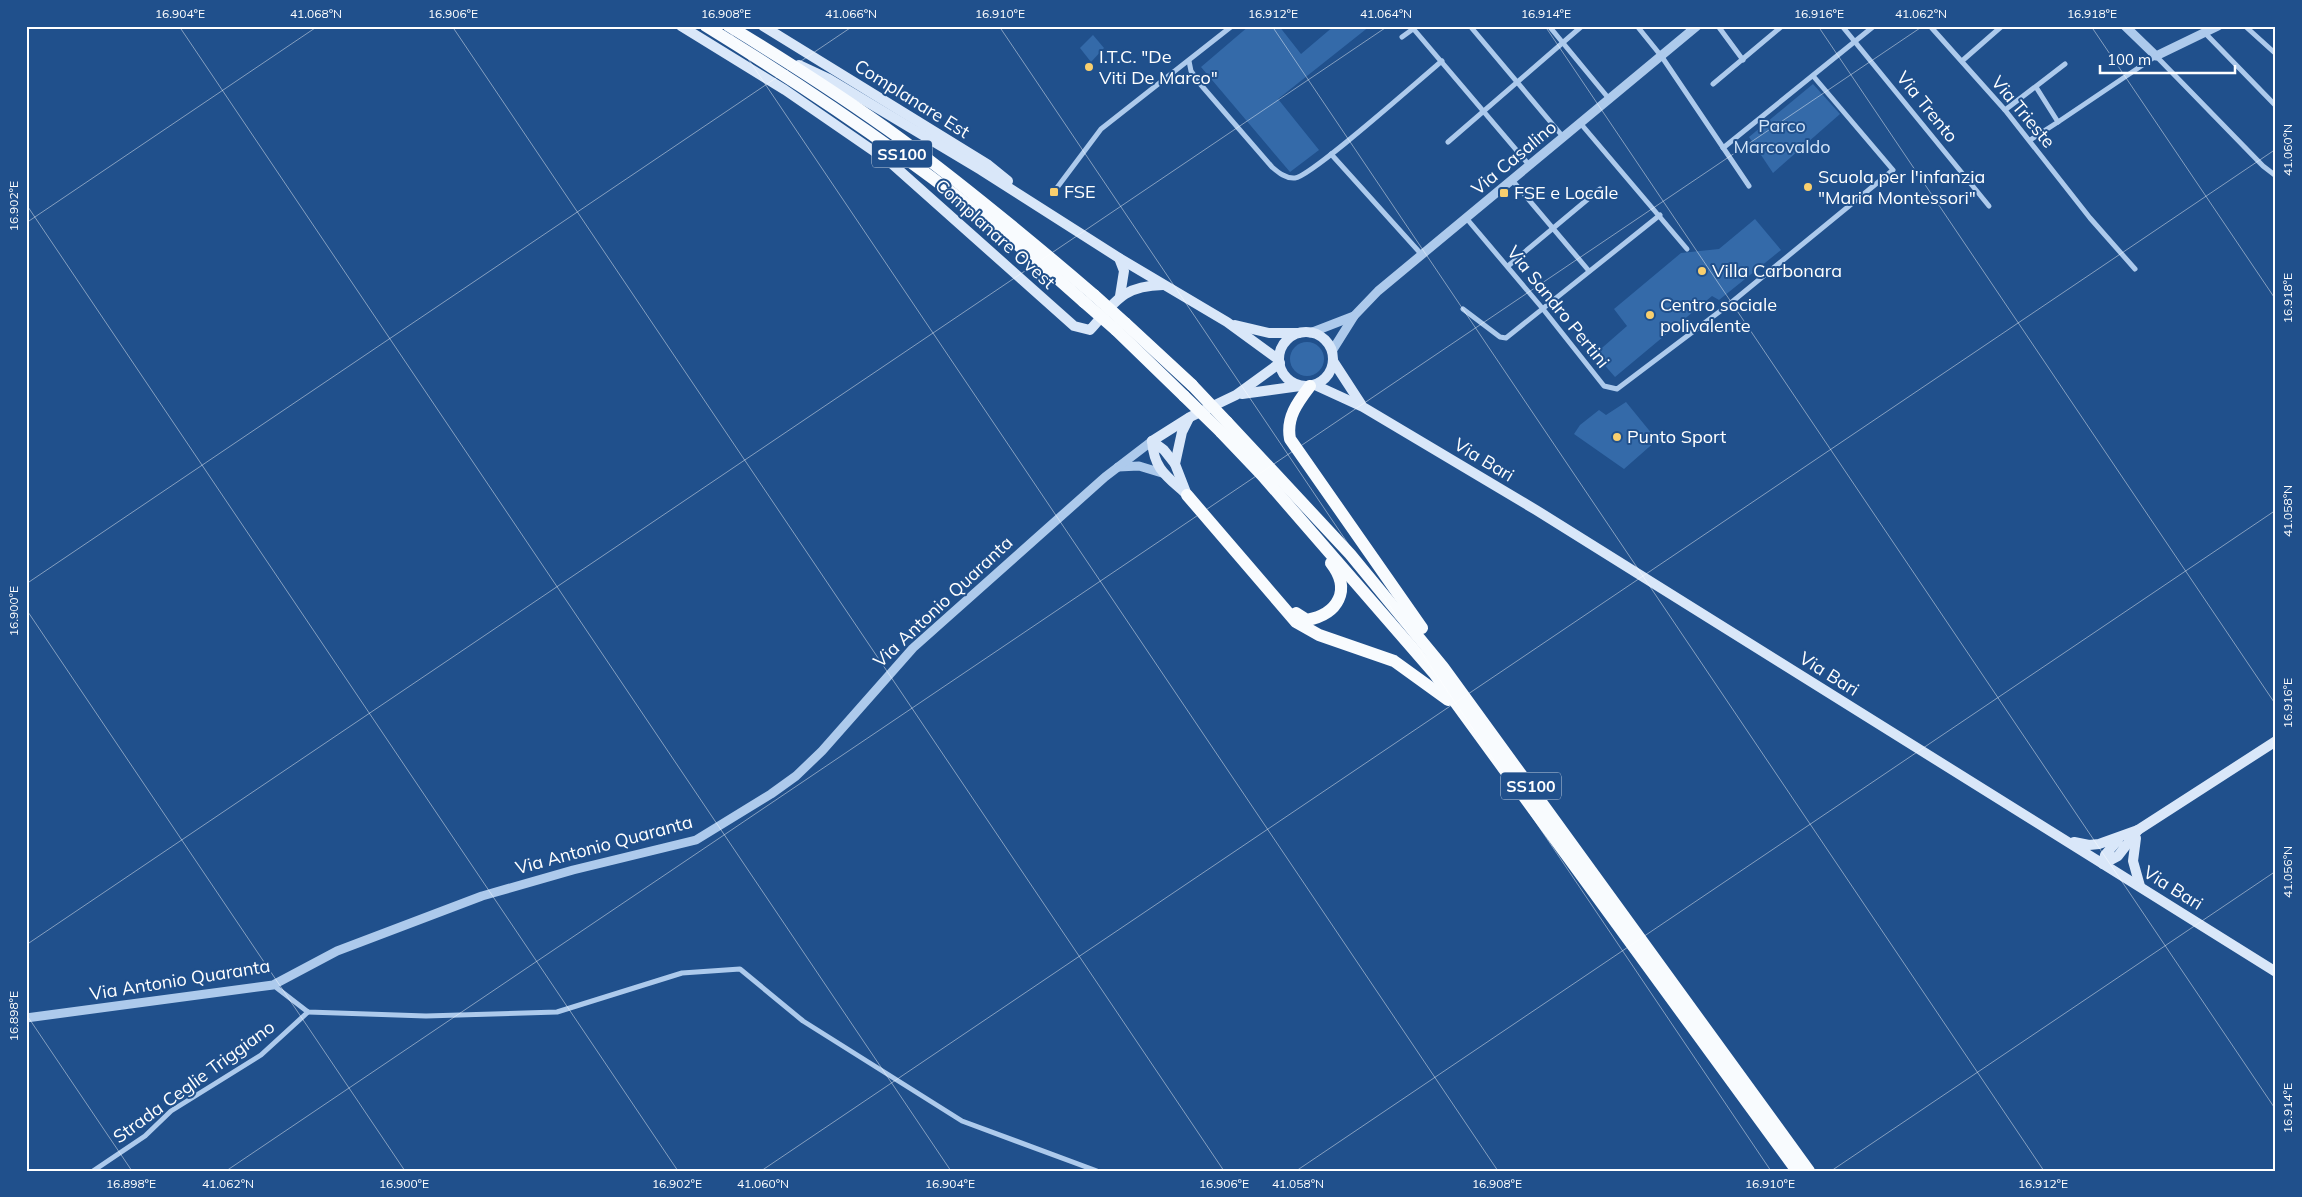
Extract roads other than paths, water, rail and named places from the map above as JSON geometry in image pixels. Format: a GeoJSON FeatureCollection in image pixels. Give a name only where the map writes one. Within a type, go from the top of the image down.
{"type":"FeatureCollection","features":[{"type":"Feature","properties":{"kind":"highway","name":"SS100"},"geometry":{"type":"LineString","coordinates":[[706,26],[790,78],[897,150],[1049,270],[1089,298]]}},
{"type":"Feature","properties":{"kind":"highway","name":"SS100"},"geometry":{"type":"LineString","coordinates":[[729,26],[780,57],[901,139],[1045,253],[1089,298],[1188,390],[1224,427],[1283,499],[1391,622],[1464,713],[1797,1171]]}},
{"type":"Feature","properties":{"kind":"highway","name":"SS100"},"geometry":{"type":"LineString","coordinates":[[1309,386],[1296,405],[1288,429],[1294,449],[1474,702],[1522,774]]}},
{"type":"Feature","properties":{"kind":"highway","name":"SS100"},"geometry":{"type":"LineString","coordinates":[[1224,427],[1270,466],[1397,609],[1522,774],[1809,1171]]}},
{"type":"Feature","properties":{"kind":"highway","name":"SS100"},"geometry":{"type":"LineString","coordinates":[[1187,495],[1296,622],[1319,635],[1394,661],[1426,682],[1464,713]]}},
{"type":"Feature","properties":{"kind":"highway","name":"SS100"},"geometry":{"type":"LineString","coordinates":[[1275,598],[1307,620],[1320,617],[1335,607],[1341,594],[1338,572],[1283,499]]}},
{"type":"Feature","properties":{"kind":"main road","name":"Complanare Ovest"},"geometry":{"type":"LineString","coordinates":[[681,26],[785,90],[891,163],[1074,326],[1090,330],[1120,296]]}},
{"type":"Feature","properties":{"kind":"main road","name":"Complanare Est"},"geometry":{"type":"LineString","coordinates":[[763,26],[987,164],[1040,206]]}},
{"type":"Feature","properties":{"kind":"main road"},"geometry":{"type":"LineString","coordinates":[[780,57],[829,79],[1040,206],[1119,258],[1227,322],[1279,362]]}},
{"type":"Feature","properties":{"kind":"main road"},"geometry":{"type":"LineString","coordinates":[[1119,258],[1124,271],[1120,296]]}},
{"type":"Feature","properties":{"kind":"main road"},"geometry":{"type":"LineString","coordinates":[[1120,296],[1132,289],[1146,285],[1163,285]]}},
{"type":"Feature","properties":{"kind":"main road"},"geometry":{"type":"LineString","coordinates":[[1227,322],[1269,333],[1307,333],[1320,336],[1328,342],[1333,356],[1363,406]]}},
{"type":"Feature","properties":{"kind":"main road"},"geometry":{"type":"LineString","coordinates":[[1307,333],[1294,335],[1285,343],[1279,362],[1282,372],[1290,381],[1309,386]]}},
{"type":"Feature","properties":{"kind":"main road"},"geometry":{"type":"LineString","coordinates":[[1236,395],[1309,386],[1330,372],[1333,356]]}},
{"type":"Feature","properties":{"kind":"main road"},"geometry":{"type":"LineString","coordinates":[[1152,441],[1190,417],[1236,395],[1279,362]]}},
{"type":"Feature","properties":{"kind":"main road","name":"Via Bari"},"geometry":{"type":"LineString","coordinates":[[1309,386],[1363,406],[1536,510],[2276,972]]}},
{"type":"Feature","properties":{"kind":"main road"},"geometry":{"type":"LineString","coordinates":[[1174,464],[1182,432],[1190,417]]}},
{"type":"Feature","properties":{"kind":"main road"},"geometry":{"type":"LineString","coordinates":[[1152,441],[1164,450],[1174,464],[1187,495]]}},
{"type":"Feature","properties":{"kind":"main road"},"geometry":{"type":"LineString","coordinates":[[1152,441],[1153,457],[1162,473],[1187,495]]}},
{"type":"Feature","properties":{"kind":"main road"},"geometry":{"type":"LineString","coordinates":[[2058,836],[2090,845],[2111,841],[2138,830],[2276,741]]}},
{"type":"Feature","properties":{"kind":"main road"},"geometry":{"type":"LineString","coordinates":[[2103,864],[2118,856],[2138,830]]}},
{"type":"Feature","properties":{"kind":"main road"},"geometry":{"type":"LineString","coordinates":[[2138,830],[2132,852],[2135,872],[2140,886]]}},
{"type":"Feature","properties":{"kind":"main road"},"geometry":{"type":"LineString","coordinates":[[2103,864],[2105,855],[2125,835]]}},
{"type":"Feature","properties":{"kind":"street"},"geometry":{"type":"LineString","coordinates":[[1056,189],[1101,129],[1232,26]]}},
{"type":"Feature","properties":{"kind":"street"},"geometry":{"type":"LineString","coordinates":[[1470,26],[1564,138]]}},
{"type":"Feature","properties":{"kind":"street"},"geometry":{"type":"LineString","coordinates":[[1549,26],[1610,100]]}},
{"type":"Feature","properties":{"kind":"street"},"geometry":{"type":"LineString","coordinates":[[1448,142],[1582,26]]}},
{"type":"Feature","properties":{"kind":"street"},"geometry":{"type":"LineString","coordinates":[[1637,26],[1662,57],[1749,186]]}},
{"type":"Feature","properties":{"kind":"street","name":"Via Casalino"},"geometry":{"type":"LineString","coordinates":[[1333,356],[1354,316],[1378,291],[1513,181],[1697,26]]}},
{"type":"Feature","properties":{"kind":"street"},"geometry":{"type":"LineString","coordinates":[[1718,26],[1743,60]]}},
{"type":"Feature","properties":{"kind":"street"},"geometry":{"type":"LineString","coordinates":[[1713,84],[1782,26]]}},
{"type":"Feature","properties":{"kind":"street","name":"Via Trento"},"geometry":{"type":"LineString","coordinates":[[1842,26],[1989,206]]}},
{"type":"Feature","properties":{"kind":"street"},"geometry":{"type":"LineString","coordinates":[[1723,148],[1814,77],[1874,26]]}},
{"type":"Feature","properties":{"kind":"street","name":"Via Trieste"},"geometry":{"type":"LineString","coordinates":[[1930,26],[2005,110],[2090,218],[2135,269]]}},
{"type":"Feature","properties":{"kind":"street"},"geometry":{"type":"LineString","coordinates":[[1962,61],[2002,26]]}},
{"type":"Feature","properties":{"kind":"street"},"geometry":{"type":"LineString","coordinates":[[2125,26],[2262,166],[2276,176]]}},
{"type":"Feature","properties":{"kind":"street"},"geometry":{"type":"LineString","coordinates":[[2030,140],[2156,56],[2217,26]]}},
{"type":"Feature","properties":{"kind":"street"},"geometry":{"type":"LineString","coordinates":[[2245,26],[2276,54]]}},
{"type":"Feature","properties":{"kind":"street"},"geometry":{"type":"LineString","coordinates":[[1402,37],[1412,27],[1530,166]]}},
{"type":"Feature","properties":{"kind":"street"},"geometry":{"type":"LineString","coordinates":[[2205,33],[2276,106]]}},
{"type":"Feature","properties":{"kind":"street"},"geometry":{"type":"LineString","coordinates":[[1189,61],[1191,70],[1201,85],[1272,167],[1282,175],[1294,178],[1302,176],[1331,154],[1442,61]]}},
{"type":"Feature","properties":{"kind":"street"},"geometry":{"type":"LineString","coordinates":[[2005,110],[2066,64]]}},
{"type":"Feature","properties":{"kind":"street","name":"Via Sandro Pertini"},"geometry":{"type":"LineString","coordinates":[[1467,219],[1508,266],[1604,386],[1617,389],[1727,306],[1893,170],[1814,77]]}},
{"type":"Feature","properties":{"kind":"street"},"geometry":{"type":"LineString","coordinates":[[2036,87],[2058,122]]}},
{"type":"Feature","properties":{"kind":"street"},"geometry":{"type":"LineString","coordinates":[[1581,124],[1688,249]]}},
{"type":"Feature","properties":{"kind":"street"},"geometry":{"type":"LineString","coordinates":[[1331,154],[1422,255]]}},
{"type":"Feature","properties":{"kind":"street"},"geometry":{"type":"LineString","coordinates":[[1513,181],[1589,270]]}},
{"type":"Feature","properties":{"kind":"street"},"geometry":{"type":"LineString","coordinates":[[1508,266],[1600,189]]}},
{"type":"Feature","properties":{"kind":"street"},"geometry":{"type":"LineString","coordinates":[[1463,309],[1500,337],[1506,338],[1660,215]]}},
{"type":"Feature","properties":{"kind":"street","name":"Via Casalino"},"geometry":{"type":"LineString","coordinates":[[1307,333],[1354,316]]}},
{"type":"Feature","properties":{"kind":"street","name":"Via Antonio Quaranta"},"geometry":{"type":"LineString","coordinates":[[26,1018],[273,985],[337,951],[482,896],[573,870],[696,840],[796,776],[822,751],[913,648],[1117,467],[1152,441]]}},
{"type":"Feature","properties":{"kind":"street"},"geometry":{"type":"LineString","coordinates":[[1117,467],[1139,466],[1162,473]]}},
{"type":"Feature","properties":{"kind":"street"},"geometry":{"type":"LineString","coordinates":[[273,985],[308,1012],[426,1016],[557,1012],[682,973],[740,968],[803,1021],[962,1121],[1097,1171]]}},
{"type":"Feature","properties":{"kind":"street","name":"Strada Ceglie Triggiano"},"geometry":{"type":"LineString","coordinates":[[93,1171],[145,1136],[171,1111],[261,1055],[308,1012]]}},
{"type":"Feature","properties":{"kind":"place","name":"I.T.C. \"De Viti De Marco\""},"geometry":{"type":"Point","coordinates":[1089,67]}},
{"type":"Feature","properties":{"kind":"place","name":"Scuola per l'infanzia \"Maria Montessori\""},"geometry":{"type":"Point","coordinates":[1808,187]}},
{"type":"Feature","properties":{"kind":"place","name":"FSE"},"geometry":{"type":"Point","coordinates":[1054,192]}},
{"type":"Feature","properties":{"kind":"place","name":"FSE e Locale"},"geometry":{"type":"Point","coordinates":[1504,193]}},
{"type":"Feature","properties":{"kind":"place","name":"Villa Carbonara"},"geometry":{"type":"Point","coordinates":[1702,271]}},
{"type":"Feature","properties":{"kind":"place","name":"Centro sociale polivalente"},"geometry":{"type":"Point","coordinates":[1650,315]}},
{"type":"Feature","properties":{"kind":"place","name":"Punto Sport"},"geometry":{"type":"Point","coordinates":[1617,437]}},
{"type":"Feature","properties":{"kind":"park label","name":"Parco Marcovaldo"},"geometry":{"type":"Point","coordinates":[1782,136]}}]}
